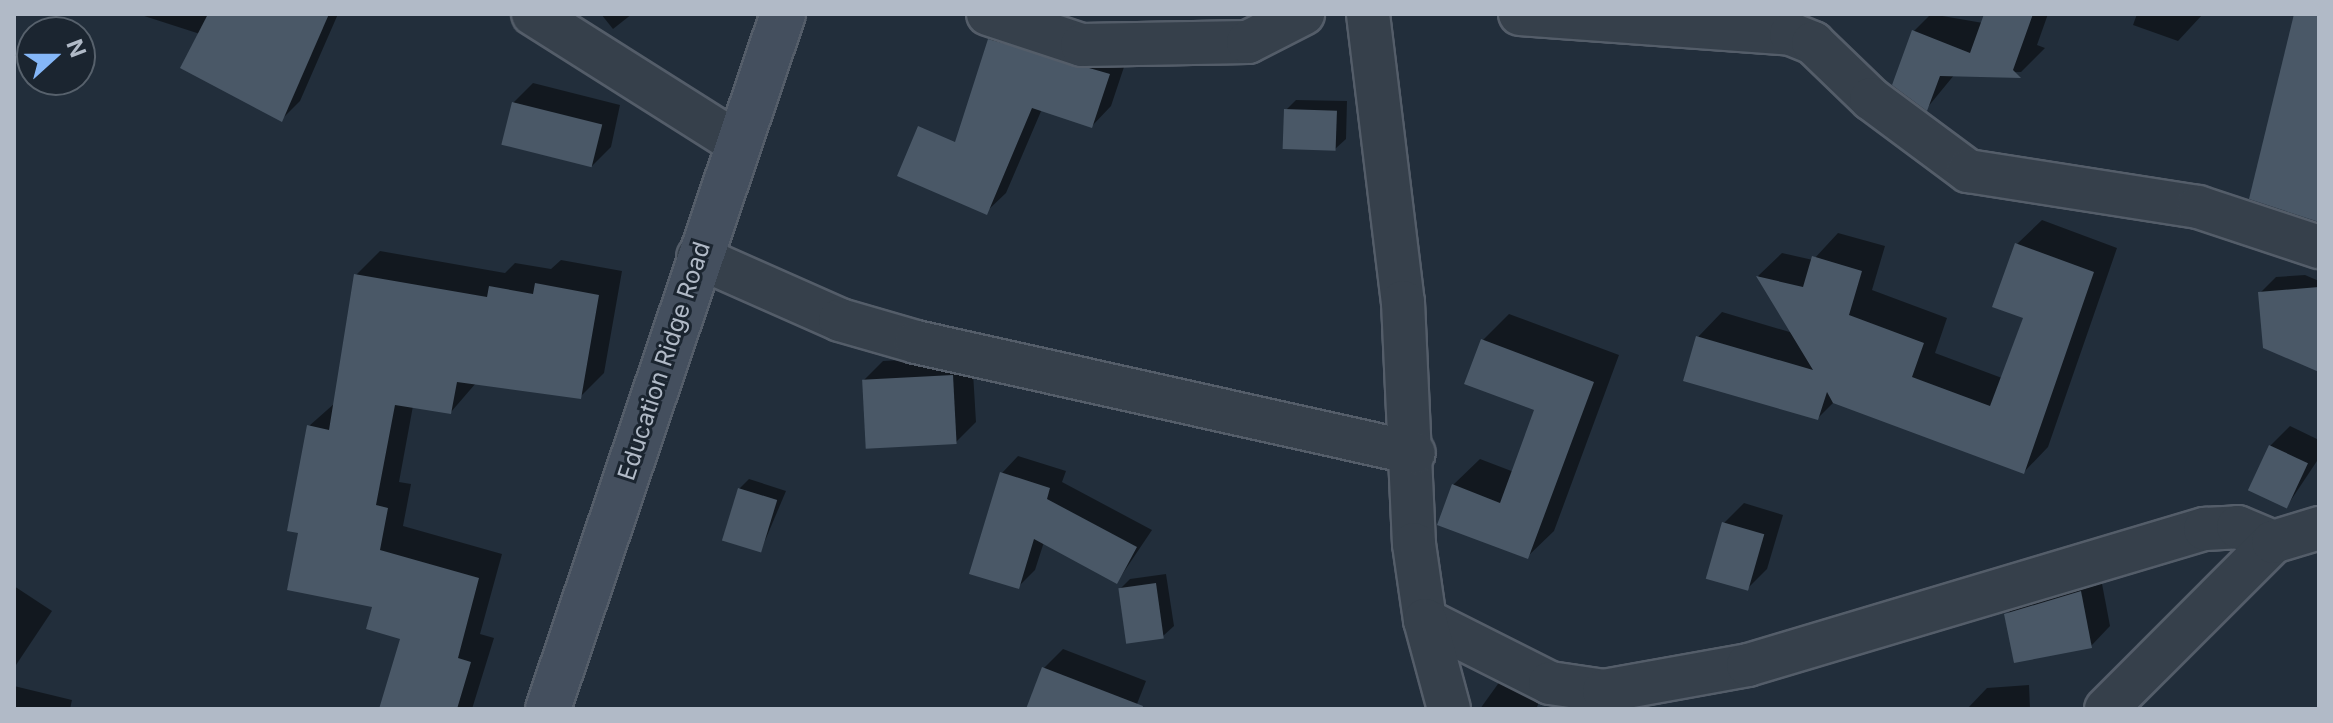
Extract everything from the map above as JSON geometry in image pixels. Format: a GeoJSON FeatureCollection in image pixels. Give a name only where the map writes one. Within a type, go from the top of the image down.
{"type":"FeatureCollection","features":[{"type":"Feature","properties":{"kind":"main road","name":"Education Ridge Road"},"geometry":{"type":"LineString","coordinates":[[548,709],[698,257],[783,14]]}},
{"type":"Feature","properties":{"kind":"street"},"geometry":{"type":"LineString","coordinates":[[533,14],[739,144]]}},
{"type":"Feature","properties":{"kind":"street"},"geometry":{"type":"LineString","coordinates":[[988,14],[1082,45],[1248,42],[1303,14]]}},
{"type":"Feature","properties":{"kind":"street"},"geometry":{"type":"LineString","coordinates":[[1368,14],[1414,453],[1414,544],[1425,620],[1449,709]]}},
{"type":"Feature","properties":{"kind":"street"},"geometry":{"type":"LineString","coordinates":[[1520,14],[1791,34],[1813,43],[1871,99],[1968,171],[2198,207],[2319,247]]}},
{"type":"Feature","properties":{"kind":"street"},"geometry":{"type":"LineString","coordinates":[[698,257],[840,320],[916,342],[1414,453]]}},
{"type":"Feature","properties":{"kind":"street"},"geometry":{"type":"LineString","coordinates":[[1425,620],[1550,683],[1604,691],[1748,665],[2205,529],[2238,527],[2273,542]]}},
{"type":"Feature","properties":{"kind":"street"},"geometry":{"type":"LineString","coordinates":[[2106,709],[2273,542],[2319,528]]}},
{"type":"Feature","properties":{"kind":"building"},"geometry":{"type":"Polygon","coordinates":[[[208,14],[329,14],[282,122],[180,68],[208,14]]]}},
{"type":"Feature","properties":{"kind":"building"},"geometry":{"type":"Polygon","coordinates":[[[1984,14],[2033,14],[2013,70],[2021,78],[1940,76],[1927,111],[1892,85],[1912,30],[1970,53],[1984,14]]]}},
{"type":"Feature","properties":{"kind":"building"},"geometry":{"type":"Polygon","coordinates":[[[2294,14],[2319,14],[2319,222],[2249,199],[2294,14]]]}},
{"type":"Feature","properties":{"kind":"building"},"geometry":{"type":"Polygon","coordinates":[[[988,39],[1110,74],[1092,128],[1032,108],[987,215],[897,176],[918,126],[955,142],[988,39]]]}},
{"type":"Feature","properties":{"kind":"building"},"geometry":{"type":"Polygon","coordinates":[[[512,102],[602,124],[592,167],[501,145],[512,102]]]}},
{"type":"Feature","properties":{"kind":"building"},"geometry":{"type":"Polygon","coordinates":[[[1284,109],[1337,111],[1336,151],[1283,149],[1284,109]]]}},
{"type":"Feature","properties":{"kind":"building"},"geometry":{"type":"Polygon","coordinates":[[[2015,243],[2094,272],[2024,474],[1833,403],[1827,392],[1818,420],[1683,381],[1696,336],[1813,370],[1756,276],[1803,287],[1812,256],[1862,271],[1849,315],[1924,343],[1912,377],[1990,406],[2023,318],[1992,307],[2015,243]]]}},
{"type":"Feature","properties":{"kind":"building"},"geometry":{"type":"Polygon","coordinates":[[[354,274],[487,297],[489,286],[533,294],[535,283],[599,295],[581,399],[457,382],[451,414],[395,405],[376,505],[388,508],[380,550],[479,578],[458,658],[471,662],[457,709],[379,709],[400,639],[366,629],[372,607],[287,590],[298,533],[287,531],[307,425],[329,430],[354,274]]]}},
{"type":"Feature","properties":{"kind":"building"},"geometry":{"type":"Polygon","coordinates":[[[2319,287],[2319,372],[2263,348],[2258,292],[2319,287]]]}},
{"type":"Feature","properties":{"kind":"building"},"geometry":{"type":"Polygon","coordinates":[[[1481,339],[1594,382],[1528,559],[1437,525],[1452,484],[1500,503],[1534,410],[1464,384],[1481,339]]]}},
{"type":"Feature","properties":{"kind":"building"},"geometry":{"type":"Polygon","coordinates":[[[953,375],[957,444],[866,449],[862,380],[953,375]]]}},
{"type":"Feature","properties":{"kind":"building"},"geometry":{"type":"Polygon","coordinates":[[[2269,445],[2308,463],[2287,508],[2248,490],[2269,445]]]}},
{"type":"Feature","properties":{"kind":"building"},"geometry":{"type":"Polygon","coordinates":[[[1000,472],[1050,488],[1047,499],[1137,547],[1117,584],[1034,539],[1019,589],[969,574],[1000,472]]]}},
{"type":"Feature","properties":{"kind":"building"},"geometry":{"type":"Polygon","coordinates":[[[738,488],[777,500],[761,553],[722,541],[738,488]]]}},
{"type":"Feature","properties":{"kind":"building"},"geometry":{"type":"Polygon","coordinates":[[[1722,522],[1764,534],[1748,591],[1706,579],[1722,522]]]}},
{"type":"Feature","properties":{"kind":"building"},"geometry":{"type":"Polygon","coordinates":[[[1156,583],[1164,638],[1126,644],[1118,588],[1156,583]]]}},
{"type":"Feature","properties":{"kind":"building"},"geometry":{"type":"Polygon","coordinates":[[[2081,591],[2092,648],[2014,663],[2004,614],[2081,591]]]}},
{"type":"Feature","properties":{"kind":"building"},"geometry":{"type":"Polygon","coordinates":[[[1042,667],[1143,706],[1142,709],[1026,709],[1042,667]]]}}]}
